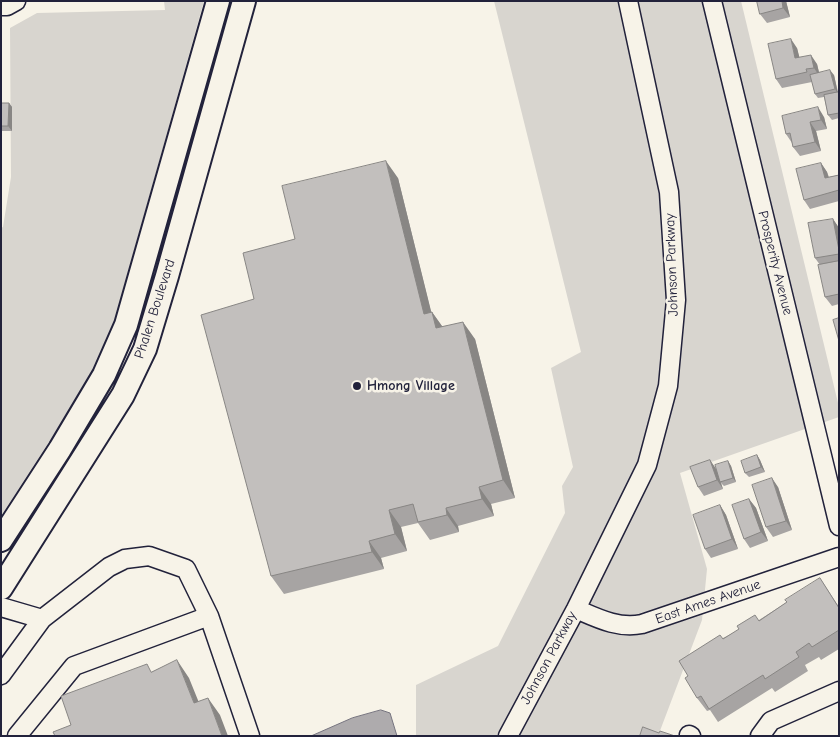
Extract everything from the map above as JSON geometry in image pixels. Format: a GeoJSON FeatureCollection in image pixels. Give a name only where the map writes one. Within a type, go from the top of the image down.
{"type":"FeatureCollection","features":[{"type":"Feature","properties":{"kind":"main road","name":"Phalen Boulevard"},"geometry":{"type":"LineString","coordinates":[[1,540],[60,449],[104,374],[126,325],[218,1]]}},
{"type":"Feature","properties":{"kind":"main road","name":"Phalen Boulevard"},"geometry":{"type":"LineString","coordinates":[[1,588],[123,395],[144,349],[170,266],[244,1]]}},
{"type":"Feature","properties":{"kind":"street","name":"Johnson Parkway"},"geometry":{"type":"LineString","coordinates":[[508,736],[576,609],[647,465],[668,386],[676,300],[669,192],[628,1]]}},
{"type":"Feature","properties":{"kind":"street","name":"Prosperity Avenue"},"geometry":{"type":"LineString","coordinates":[[712,1],[839,526]]}},
{"type":"Feature","properties":{"kind":"street"},"geometry":{"type":"LineString","coordinates":[[1,675],[42,619],[109,567],[125,559],[149,556],[186,569],[209,616],[250,736]]}},
{"type":"Feature","properties":{"kind":"street","name":"East Ames Avenue"},"geometry":{"type":"LineString","coordinates":[[576,609],[606,622],[632,626],[642,624],[839,556]]}},
{"type":"Feature","properties":{"kind":"street"},"geometry":{"type":"LineString","coordinates":[[1,607],[42,619]]}},
{"type":"Feature","properties":{"kind":"street"},"geometry":{"type":"LineString","coordinates":[[17,736],[74,666],[209,616]]}},
{"type":"Feature","properties":{"kind":"street"},"geometry":{"type":"LineString","coordinates":[[760,736],[771,721],[839,691]]}},
{"type":"Feature","properties":{"kind":"shaded area"},"geometry":{"type":"Polygon","coordinates":[[[164,1],[204,1],[113,326],[98,362],[76,400],[1,516],[1,228],[3,227],[11,177],[10,28],[37,13],[165,10],[164,1]]]}},
{"type":"Feature","properties":{"kind":"shaded area"},"geometry":{"type":"Polygon","coordinates":[[[494,1],[741,1],[839,407],[839,417],[680,473],[707,569],[702,620],[658,736],[416,736],[416,685],[498,646],[565,513],[562,486],[573,467],[551,368],[581,352],[494,1]]]}},
{"type":"Feature","properties":{"kind":"shaded area"},"geometry":{"type":"Polygon","coordinates":[[[381,710],[390,713],[397,736],[311,736],[352,718],[381,710]]]}},
{"type":"Feature","properties":{"kind":"building"},"geometry":{"type":"Polygon","coordinates":[[[757,1],[782,1],[783,8],[760,14],[757,1]]]}},
{"type":"Feature","properties":{"kind":"building"},"geometry":{"type":"Polygon","coordinates":[[[791,39],[795,58],[811,55],[814,68],[806,69],[807,72],[776,79],[768,44],[791,39]]]}},
{"type":"Feature","properties":{"kind":"building"},"geometry":{"type":"Polygon","coordinates":[[[830,70],[835,89],[815,94],[810,75],[830,70]]]}},
{"type":"Feature","properties":{"kind":"building"},"geometry":{"type":"Polygon","coordinates":[[[839,92],[839,113],[828,115],[824,95],[839,92]]]}},
{"type":"Feature","properties":{"kind":"building"},"geometry":{"type":"Polygon","coordinates":[[[1,103],[9,103],[8,126],[1,126],[1,103]]]}},
{"type":"Feature","properties":{"kind":"building"},"geometry":{"type":"Polygon","coordinates":[[[818,107],[821,120],[810,122],[815,142],[793,147],[790,133],[786,134],[782,116],[818,107]]]}},
{"type":"Feature","properties":{"kind":"building","name":"Hmong Village"},"geometry":{"type":"Polygon","coordinates":[[[386,161],[424,314],[432,312],[436,328],[463,322],[503,480],[479,487],[482,499],[446,508],[447,515],[418,522],[413,504],[389,510],[395,534],[369,541],[372,552],[271,576],[201,315],[254,299],[243,253],[295,239],[282,186],[386,161]]]}},
{"type":"Feature","properties":{"kind":"building"},"geometry":{"type":"Polygon","coordinates":[[[821,163],[825,178],[839,175],[839,190],[804,200],[796,169],[821,163]]]}},
{"type":"Feature","properties":{"kind":"building"},"geometry":{"type":"Polygon","coordinates":[[[833,219],[839,254],[815,258],[808,223],[833,219]]]}},
{"type":"Feature","properties":{"kind":"building"},"geometry":{"type":"Polygon","coordinates":[[[839,261],[839,294],[825,297],[818,265],[839,261]]]}},
{"type":"Feature","properties":{"kind":"building"},"geometry":{"type":"Polygon","coordinates":[[[839,318],[839,341],[833,320],[839,318]]]}},
{"type":"Feature","properties":{"kind":"building"},"geometry":{"type":"Polygon","coordinates":[[[757,455],[761,467],[745,473],[741,461],[757,455]]]}},
{"type":"Feature","properties":{"kind":"building"},"geometry":{"type":"Polygon","coordinates":[[[710,460],[717,480],[698,487],[690,467],[710,460]]]}},
{"type":"Feature","properties":{"kind":"building"},"geometry":{"type":"Polygon","coordinates":[[[728,461],[733,478],[720,482],[715,465],[728,461]]]}},
{"type":"Feature","properties":{"kind":"building"},"geometry":{"type":"Polygon","coordinates":[[[772,478],[786,521],[766,527],[752,485],[772,478]]]}},
{"type":"Feature","properties":{"kind":"building"},"geometry":{"type":"Polygon","coordinates":[[[749,499],[761,532],[744,539],[732,505],[749,499]]]}},
{"type":"Feature","properties":{"kind":"building"},"geometry":{"type":"Polygon","coordinates":[[[720,505],[732,539],[705,549],[693,515],[720,505]]]}},
{"type":"Feature","properties":{"kind":"building"},"geometry":{"type":"Polygon","coordinates":[[[820,578],[839,608],[839,630],[812,647],[809,643],[796,652],[799,657],[765,679],[763,675],[709,709],[701,696],[697,698],[685,678],[688,676],[679,661],[720,635],[723,639],[739,629],[737,626],[755,615],[759,621],[787,602],[785,600],[820,578]]]}},
{"type":"Feature","properties":{"kind":"building"},"geometry":{"type":"Polygon","coordinates":[[[177,660],[194,703],[208,698],[222,736],[55,736],[53,732],[71,725],[61,696],[147,664],[151,672],[177,660]]]}},
{"type":"Feature","properties":{"kind":"building"},"geometry":{"type":"Polygon","coordinates":[[[643,727],[659,733],[660,731],[675,736],[640,736],[643,727]]]}},
{"type":"Feature","properties":{"kind":"place","name":"Hmong Village"},"geometry":{"type":"Point","coordinates":[357,386]}}]}
